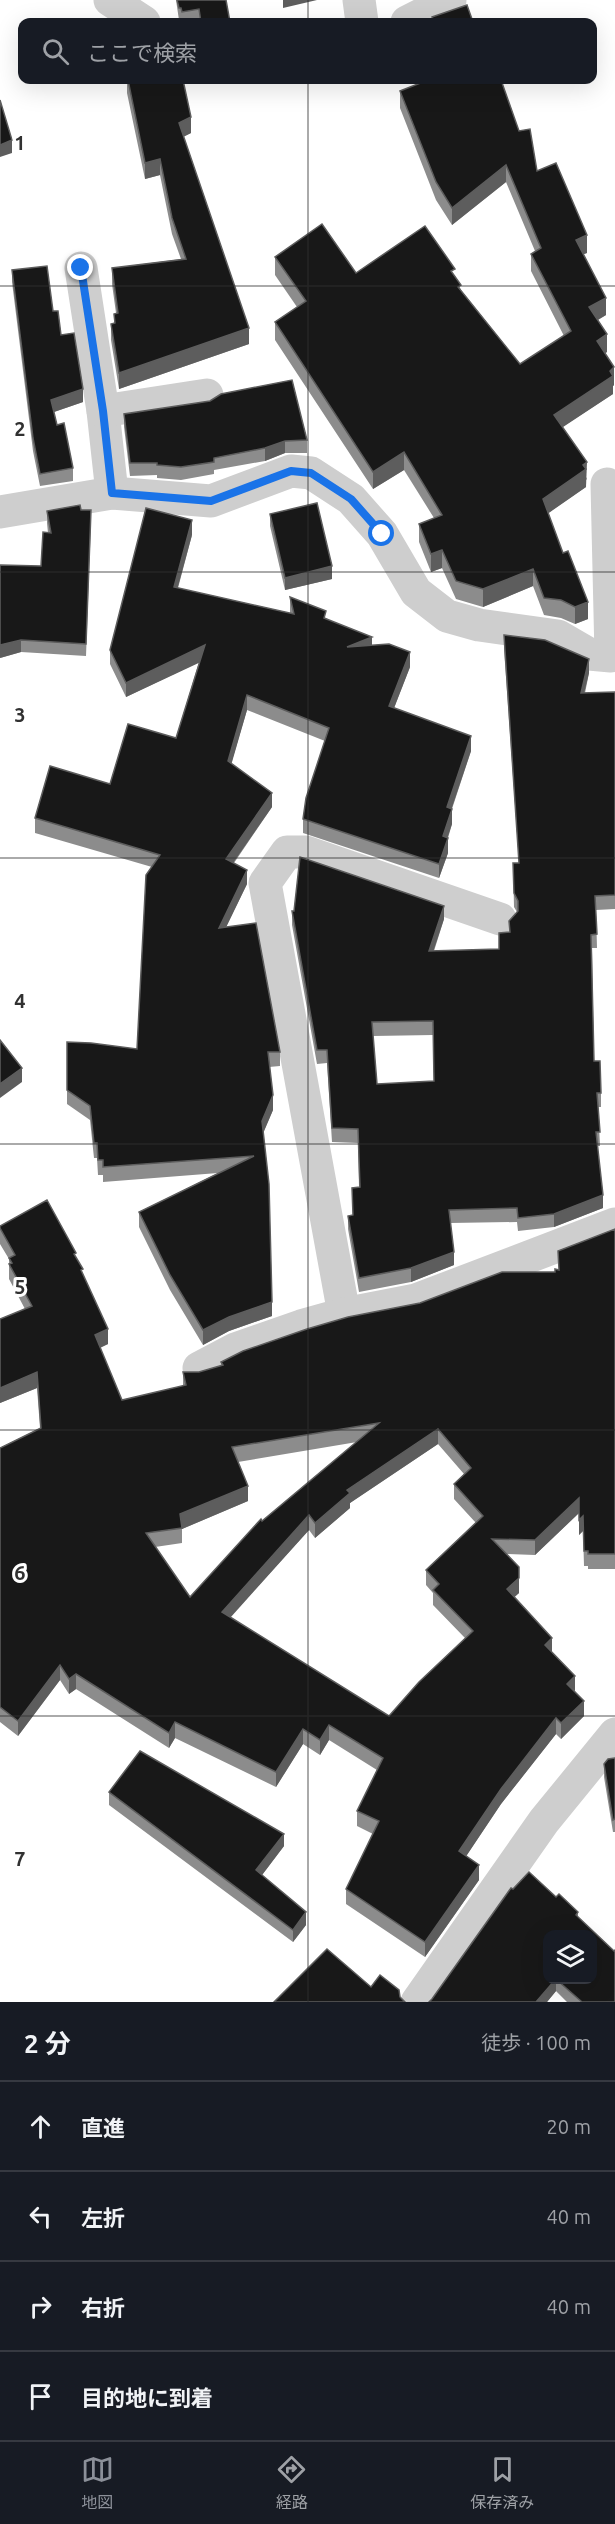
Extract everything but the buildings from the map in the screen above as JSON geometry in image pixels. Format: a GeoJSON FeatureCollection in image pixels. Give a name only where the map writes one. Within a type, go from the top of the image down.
{"type":"FeatureCollection","features":[{"type":"Feature","properties":{"kind":"street"},"geometry":{"type":"LineString","coordinates":[[110,0],[138,18]]}},
{"type":"Feature","properties":{"kind":"street"},"geometry":{"type":"LineString","coordinates":[[359,0],[361,18]]}},
{"type":"Feature","properties":{"kind":"street"},"geometry":{"type":"LineString","coordinates":[[415,18],[450,0]]}},
{"type":"Feature","properties":{"kind":"street"},"geometry":{"type":"LineString","coordinates":[[81,268],[103,411],[112,493]]}},
{"type":"Feature","properties":{"kind":"street"},"geometry":{"type":"LineString","coordinates":[[103,411],[207,395]]}},
{"type":"Feature","properties":{"kind":"street"},"geometry":{"type":"LineString","coordinates":[[0,512],[112,493],[211,501],[291,471],[311,473],[351,499],[382,534],[416,592],[447,616],[479,625],[558,636],[589,654],[611,656],[607,484]]}},
{"type":"Feature","properties":{"kind":"street"},"geometry":{"type":"LineString","coordinates":[[344,1314],[265,883],[287,852],[306,852],[500,919]]}},
{"type":"Feature","properties":{"kind":"street"},"geometry":{"type":"LineString","coordinates":[[200,1368],[235,1349],[344,1314],[416,1300],[615,1224]]}},
{"type":"Feature","properties":{"kind":"street"},"geometry":{"type":"LineString","coordinates":[[417,2002],[544,1821],[615,1734]]}},
{"type":"Feature","properties":{"kind":"route"},"geometry":{"type":"LineString","coordinates":[[81,268],[103,411],[112,493],[211,501],[291,471],[311,473],[351,499],[382,534]]}}]}
